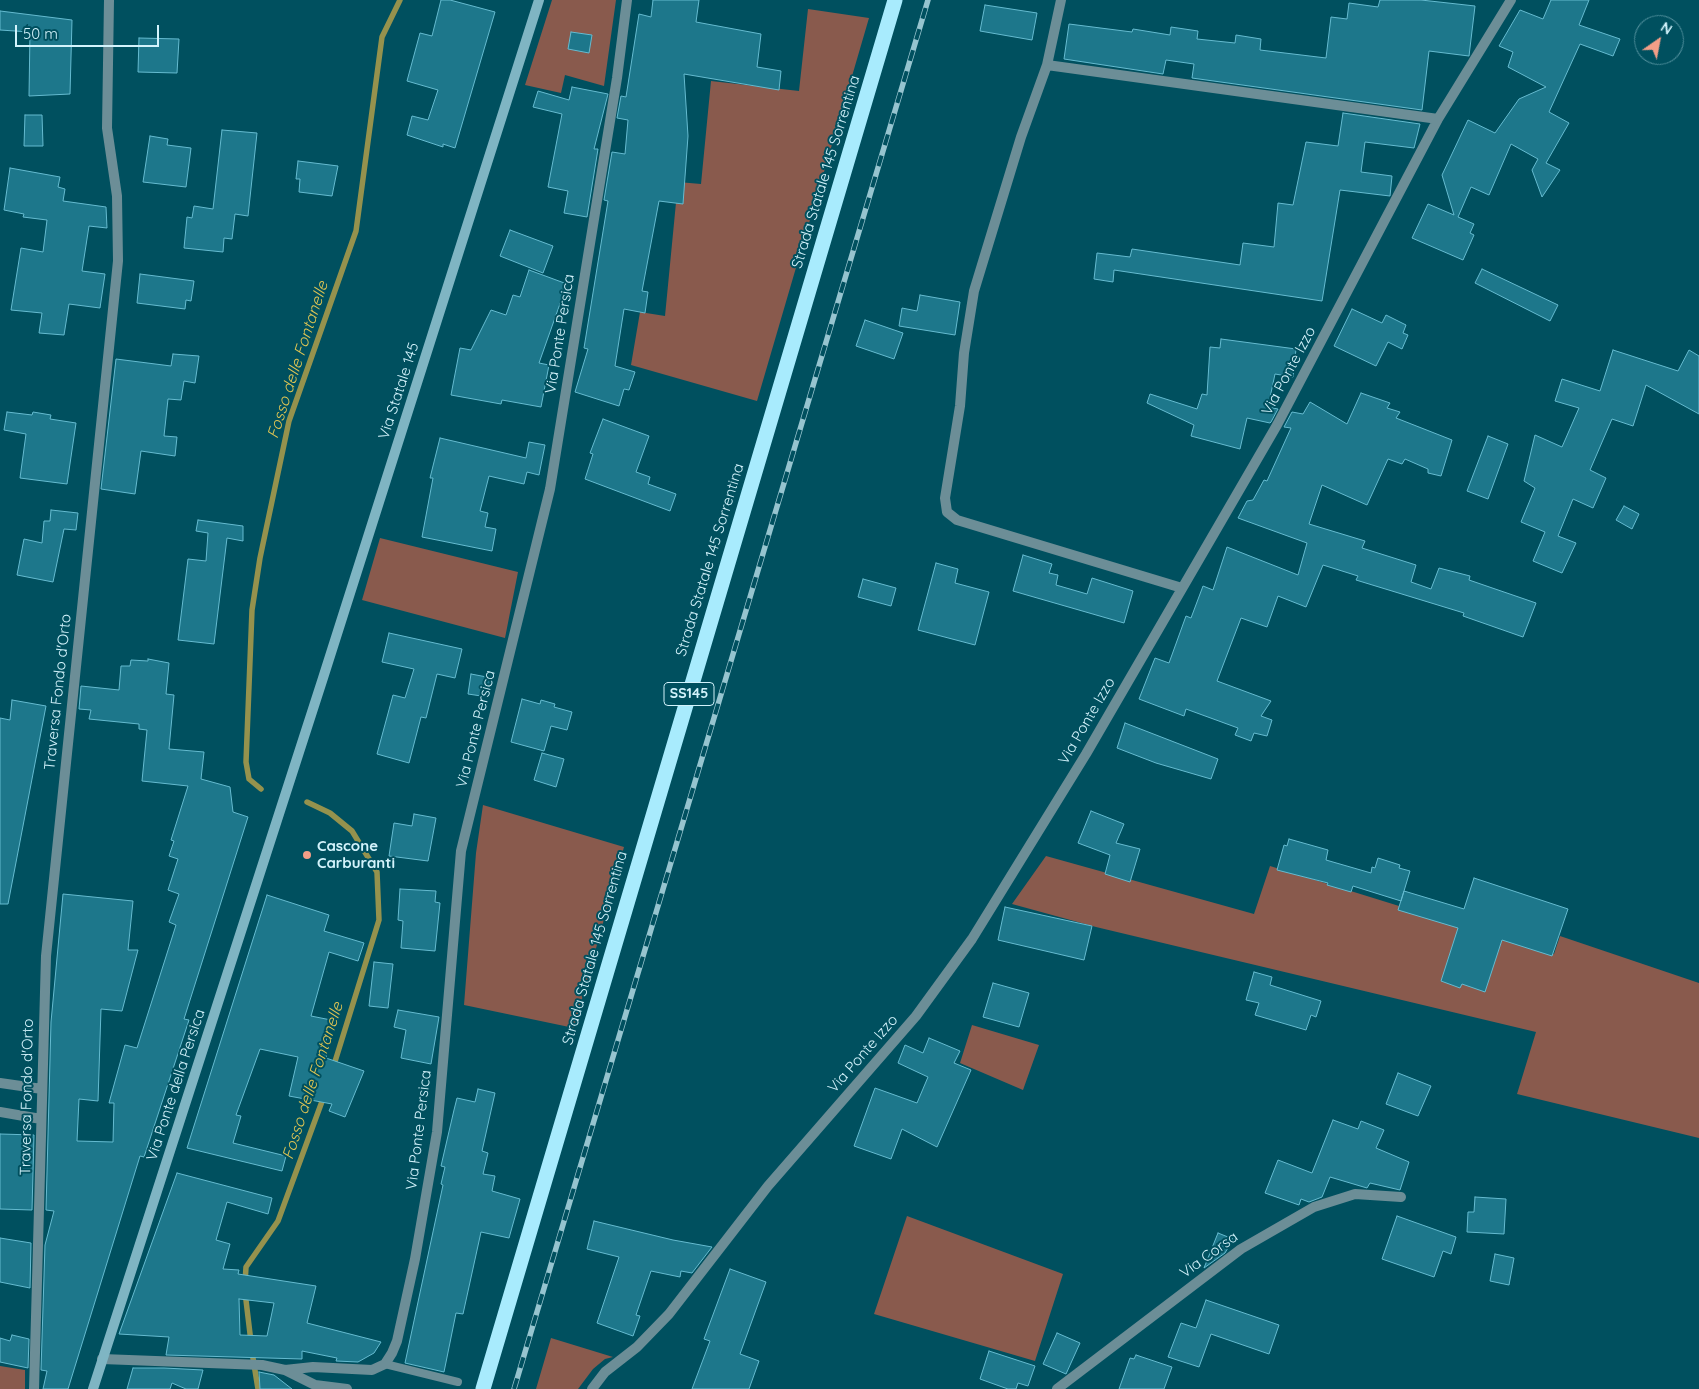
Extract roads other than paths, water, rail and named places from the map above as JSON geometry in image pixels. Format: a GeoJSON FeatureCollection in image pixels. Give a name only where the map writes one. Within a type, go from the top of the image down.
{"type":"FeatureCollection","features":[{"type":"Feature","properties":{"kind":"highway","name":"Strada Statale 145 Sorrentina"},"geometry":{"type":"LineString","coordinates":[[483,1389],[895,0]]}},
{"type":"Feature","properties":{"kind":"main road","name":"Via Statale 145"},"geometry":{"type":"LineString","coordinates":[[287,791],[539,0]]}},
{"type":"Feature","properties":{"kind":"main road","name":"Via Ponte della Persica"},"geometry":{"type":"LineString","coordinates":[[93,1389],[287,791]]}},
{"type":"Feature","properties":{"kind":"street","name":"Traversa Fondo d'Orto"},"geometry":{"type":"LineString","coordinates":[[34,1389],[40,1244],[41,1118],[46,956],[118,261],[117,196],[107,128],[110,0]]}},
{"type":"Feature","properties":{"kind":"street","name":"Via Ponte Persica"},"geometry":{"type":"LineString","coordinates":[[385,1364],[397,1341],[415,1259],[437,1132],[461,852],[550,489],[616,88],[627,0]]}},
{"type":"Feature","properties":{"kind":"street"},"geometry":{"type":"LineString","coordinates":[[1062,0],[1047,65],[1021,137],[974,291],[964,353],[960,406],[945,498],[947,512],[957,520],[1182,588]]}},
{"type":"Feature","properties":{"kind":"street","name":"Via Ponte Izzo"},"geometry":{"type":"LineString","coordinates":[[592,1389],[604,1372],[637,1347],[669,1314],[768,1186],[921,1009],[972,939],[1021,861],[1277,425],[1438,119],[1511,0]]}},
{"type":"Feature","properties":{"kind":"street"},"geometry":{"type":"LineString","coordinates":[[1047,65],[1438,119]]}},
{"type":"Feature","properties":{"kind":"street"},"geometry":{"type":"LineString","coordinates":[[0,1083],[42,1089]]}},
{"type":"Feature","properties":{"kind":"street"},"geometry":{"type":"LineString","coordinates":[[0,1112],[41,1118]]}},
{"type":"Feature","properties":{"kind":"street","name":"Via Corsa"},"geometry":{"type":"LineString","coordinates":[[1057,1389],[1241,1248],[1314,1207],[1355,1194],[1401,1197]]}},
{"type":"Feature","properties":{"kind":"street"},"geometry":{"type":"LineString","coordinates":[[102,1359],[262,1365],[284,1370],[315,1385],[347,1389]]}},
{"type":"Feature","properties":{"kind":"street"},"geometry":{"type":"LineString","coordinates":[[284,1370],[313,1367],[372,1370],[385,1364]]}},
{"type":"Feature","properties":{"kind":"lane"},"geometry":{"type":"LineString","coordinates":[[385,1364],[458,1382]]}},
{"type":"Feature","properties":{"kind":"waterway","name":"Fosso delle Fontanelle"},"geometry":{"type":"LineString","coordinates":[[261,789],[249,779],[246,762],[252,610],[260,558],[289,421],[356,231],[382,37],[400,0]]}},
{"type":"Feature","properties":{"kind":"waterway","name":"Fosso delle Fontanelle"},"geometry":{"type":"LineString","coordinates":[[307,802],[330,813],[352,831],[377,872],[379,920],[333,1068]]}},
{"type":"Feature","properties":{"kind":"waterway","name":"Fosso delle Fontanelle"},"geometry":{"type":"LineString","coordinates":[[245,1283],[246,1267],[278,1221],[324,1096]]}},
{"type":"Feature","properties":{"kind":"waterway","name":"Fosso delle Fontanelle"},"geometry":{"type":"LineString","coordinates":[[245,1292],[251,1342]]}},
{"type":"Feature","properties":{"kind":"waterway","name":"Fosso delle Fontanelle"},"geometry":{"type":"LineString","coordinates":[[252,1352],[258,1389]]}},
{"type":"Feature","properties":{"kind":"railway"},"geometry":{"type":"LineString","coordinates":[[514,1389],[928,0]]}},
{"type":"Feature","properties":{"kind":"place","name":"Cascone Carburanti"},"geometry":{"type":"Point","coordinates":[307,855]}}]}
